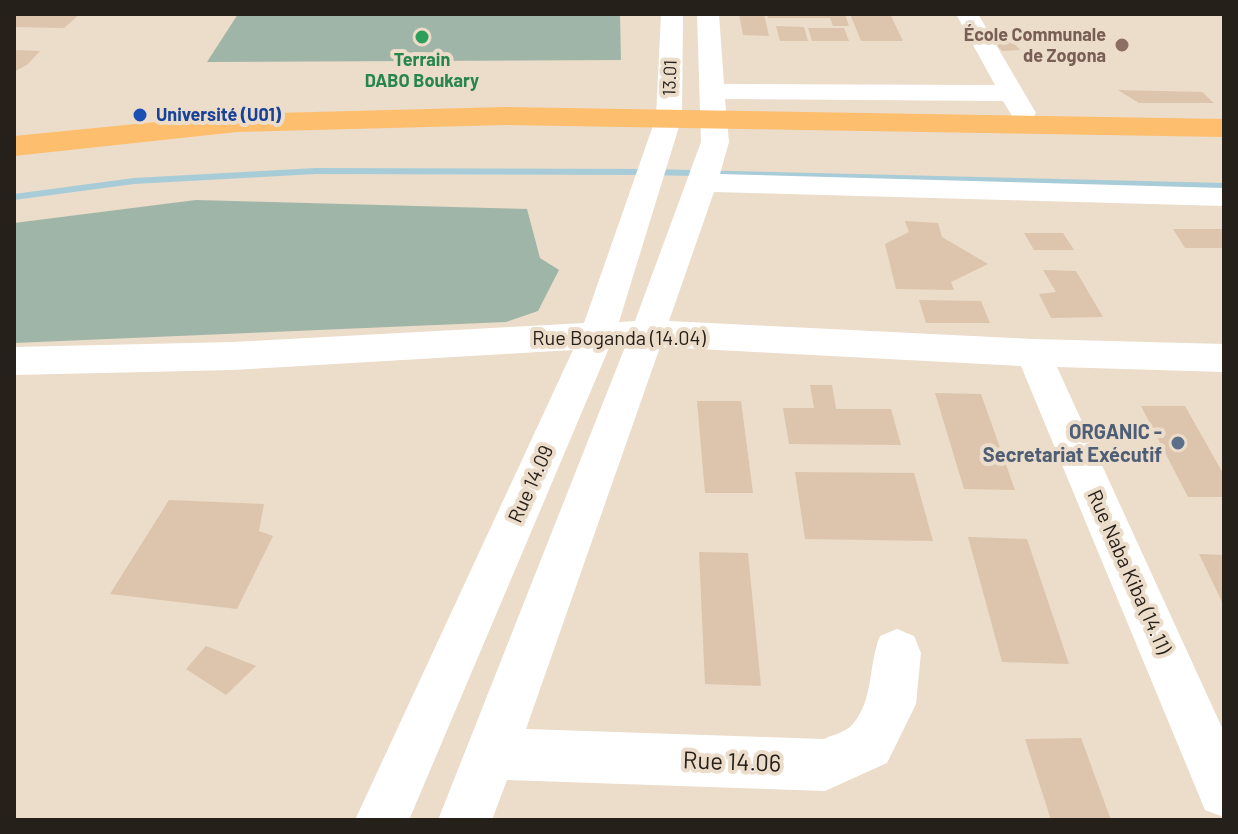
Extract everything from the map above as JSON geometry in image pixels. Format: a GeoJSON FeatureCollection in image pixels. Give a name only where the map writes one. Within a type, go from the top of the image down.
{"type":"FeatureCollection","features":[{"type":"Feature","properties":{"kind":"main road"},"geometry":{"type":"LineString","coordinates":[[14,146],[159,130],[303,120],[505,116],[664,129]]}},
{"type":"Feature","properties":{"kind":"main road"},"geometry":{"type":"LineString","coordinates":[[715,117],[1224,153]]}},
{"type":"Feature","properties":{"kind":"main road"},"geometry":{"type":"LineString","coordinates":[[14,165],[323,143],[664,129],[715,117],[1224,128]]}},
{"type":"Feature","properties":{"kind":"street","name":"13.01"},"geometry":{"type":"LineString","coordinates":[[664,129],[672,14]]}},
{"type":"Feature","properties":{"kind":"street","name":"13.01"},"geometry":{"type":"LineString","coordinates":[[708,14],[715,117]]}},
{"type":"Feature","properties":{"kind":"street"},"geometry":{"type":"LineString","coordinates":[[967,14],[1028,122]]}},
{"type":"Feature","properties":{"kind":"street"},"geometry":{"type":"LineString","coordinates":[[465,820],[703,183],[715,117],[1012,93]]}},
{"type":"Feature","properties":{"kind":"street","name":"Rue 14.09"},"geometry":{"type":"LineString","coordinates":[[382,820],[598,334],[664,129]]}},
{"type":"Feature","properties":{"kind":"street"},"geometry":{"type":"LineString","coordinates":[[703,183],[1224,197]]}},
{"type":"Feature","properties":{"kind":"street","name":"Rue Boganda (14.04)"},"geometry":{"type":"LineString","coordinates":[[14,361],[233,356],[647,333],[1033,353],[1224,358]]}},
{"type":"Feature","properties":{"kind":"street","name":"Rue Naba Kiba (14.11)"},"geometry":{"type":"LineString","coordinates":[[1033,353],[1219,766]]}},
{"type":"Feature","properties":{"kind":"street","name":"Rue 14.06"},"geometry":{"type":"LineString","coordinates":[[492,754],[825,765],[869,745],[891,704],[897,653]]}},
{"type":"Feature","properties":{"kind":"green space","name":"Terrain DABO Boukary"},"geometry":{"type":"Polygon","coordinates":[[[238,14],[620,14],[621,60],[207,62],[238,14]]]}},
{"type":"Feature","properties":{"kind":"green space"},"geometry":{"type":"Polygon","coordinates":[[[196,200],[527,209],[540,258],[559,270],[538,311],[506,322],[14,343],[14,223],[196,200]]]}},
{"type":"Feature","properties":{"kind":"building"},"geometry":{"type":"Polygon","coordinates":[[[14,14],[80,14],[64,28],[14,27],[14,14]]]}},
{"type":"Feature","properties":{"kind":"building"},"geometry":{"type":"Polygon","coordinates":[[[739,14],[764,14],[769,36],[743,35],[739,14]]]}},
{"type":"Feature","properties":{"kind":"building"},"geometry":{"type":"Polygon","coordinates":[[[767,14],[845,14],[849,26],[833,26],[830,18],[768,18],[767,14]]]}},
{"type":"Feature","properties":{"kind":"building"},"geometry":{"type":"Polygon","coordinates":[[[850,14],[890,14],[903,41],[861,41],[850,14]]]}},
{"type":"Feature","properties":{"kind":"building"},"geometry":{"type":"Polygon","coordinates":[[[776,26],[804,27],[808,41],[780,41],[776,26]]]}},
{"type":"Feature","properties":{"kind":"building"},"geometry":{"type":"Polygon","coordinates":[[[808,28],[844,28],[849,41],[812,41],[808,28]]]}},
{"type":"Feature","properties":{"kind":"building"},"geometry":{"type":"Polygon","coordinates":[[[1008,36],[1020,50],[1002,51],[990,37],[1008,36]]]}},
{"type":"Feature","properties":{"kind":"building"},"geometry":{"type":"Polygon","coordinates":[[[14,50],[40,51],[28,64],[14,72],[14,50]]]}},
{"type":"Feature","properties":{"kind":"building"},"geometry":{"type":"Polygon","coordinates":[[[1118,90],[1202,92],[1214,103],[1139,103],[1118,90]]]}},
{"type":"Feature","properties":{"kind":"building"},"geometry":{"type":"Polygon","coordinates":[[[905,221],[938,223],[942,237],[988,264],[951,282],[954,290],[896,289],[885,244],[909,232],[905,221]]]}},
{"type":"Feature","properties":{"kind":"building"},"geometry":{"type":"Polygon","coordinates":[[[1173,229],[1224,229],[1224,248],[1185,248],[1173,229]]]}},
{"type":"Feature","properties":{"kind":"building"},"geometry":{"type":"Polygon","coordinates":[[[1024,233],[1063,233],[1074,250],[1034,250],[1024,233]]]}},
{"type":"Feature","properties":{"kind":"building"},"geometry":{"type":"Polygon","coordinates":[[[1043,270],[1076,271],[1103,317],[1051,318],[1039,294],[1056,292],[1043,270]]]}},
{"type":"Feature","properties":{"kind":"building"},"geometry":{"type":"Polygon","coordinates":[[[919,300],[981,301],[990,323],[926,323],[919,300]]]}},
{"type":"Feature","properties":{"kind":"building"},"geometry":{"type":"Polygon","coordinates":[[[810,385],[832,385],[836,409],[891,409],[901,445],[789,444],[783,408],[814,408],[810,385]]]}},
{"type":"Feature","properties":{"kind":"building"},"geometry":{"type":"Polygon","coordinates":[[[935,393],[981,394],[1015,490],[964,489],[935,393]]]}},
{"type":"Feature","properties":{"kind":"building"},"geometry":{"type":"Polygon","coordinates":[[[697,401],[741,401],[753,493],[705,493],[697,401]]]}},
{"type":"Feature","properties":{"kind":"building"},"geometry":{"type":"Polygon","coordinates":[[[1141,406],[1185,406],[1224,475],[1224,497],[1188,497],[1141,406]]]}},
{"type":"Feature","properties":{"kind":"building"},"geometry":{"type":"Polygon","coordinates":[[[795,472],[914,473],[933,541],[805,539],[795,472]]]}},
{"type":"Feature","properties":{"kind":"building"},"geometry":{"type":"Polygon","coordinates":[[[169,500],[264,504],[259,531],[273,536],[237,609],[110,594],[169,500]]]}},
{"type":"Feature","properties":{"kind":"building"},"geometry":{"type":"Polygon","coordinates":[[[968,537],[1027,539],[1069,664],[1002,662],[968,537]]]}},
{"type":"Feature","properties":{"kind":"building"},"geometry":{"type":"Polygon","coordinates":[[[699,552],[748,553],[761,686],[705,684],[699,552]]]}},
{"type":"Feature","properties":{"kind":"building"},"geometry":{"type":"Polygon","coordinates":[[[1199,554],[1224,555],[1224,606],[1199,554]]]}},
{"type":"Feature","properties":{"kind":"building"},"geometry":{"type":"Polygon","coordinates":[[[206,646],[256,666],[226,695],[186,669],[206,646]]]}},
{"type":"Feature","properties":{"kind":"building"},"geometry":{"type":"Polygon","coordinates":[[[1081,738],[1111,820],[1051,820],[1025,739],[1081,738]]]}},
{"type":"Feature","properties":{"kind":"waterway"},"geometry":{"type":"LineString","coordinates":[[14,197],[134,181],[316,171],[651,172],[1224,186]]}},
{"type":"Feature","properties":{"kind":"place","name":"Terrain DABO Boukary"},"geometry":{"type":"Point","coordinates":[422,37]}},
{"type":"Feature","properties":{"kind":"place","name":"École Communale de Zogona"},"geometry":{"type":"Point","coordinates":[1122,45]}},
{"type":"Feature","properties":{"kind":"place","name":"Université (U01)"},"geometry":{"type":"Point","coordinates":[140,115]}},
{"type":"Feature","properties":{"kind":"place","name":"ORGANIC - Secretariat Exécutif"},"geometry":{"type":"Point","coordinates":[1178,443]}}]}
